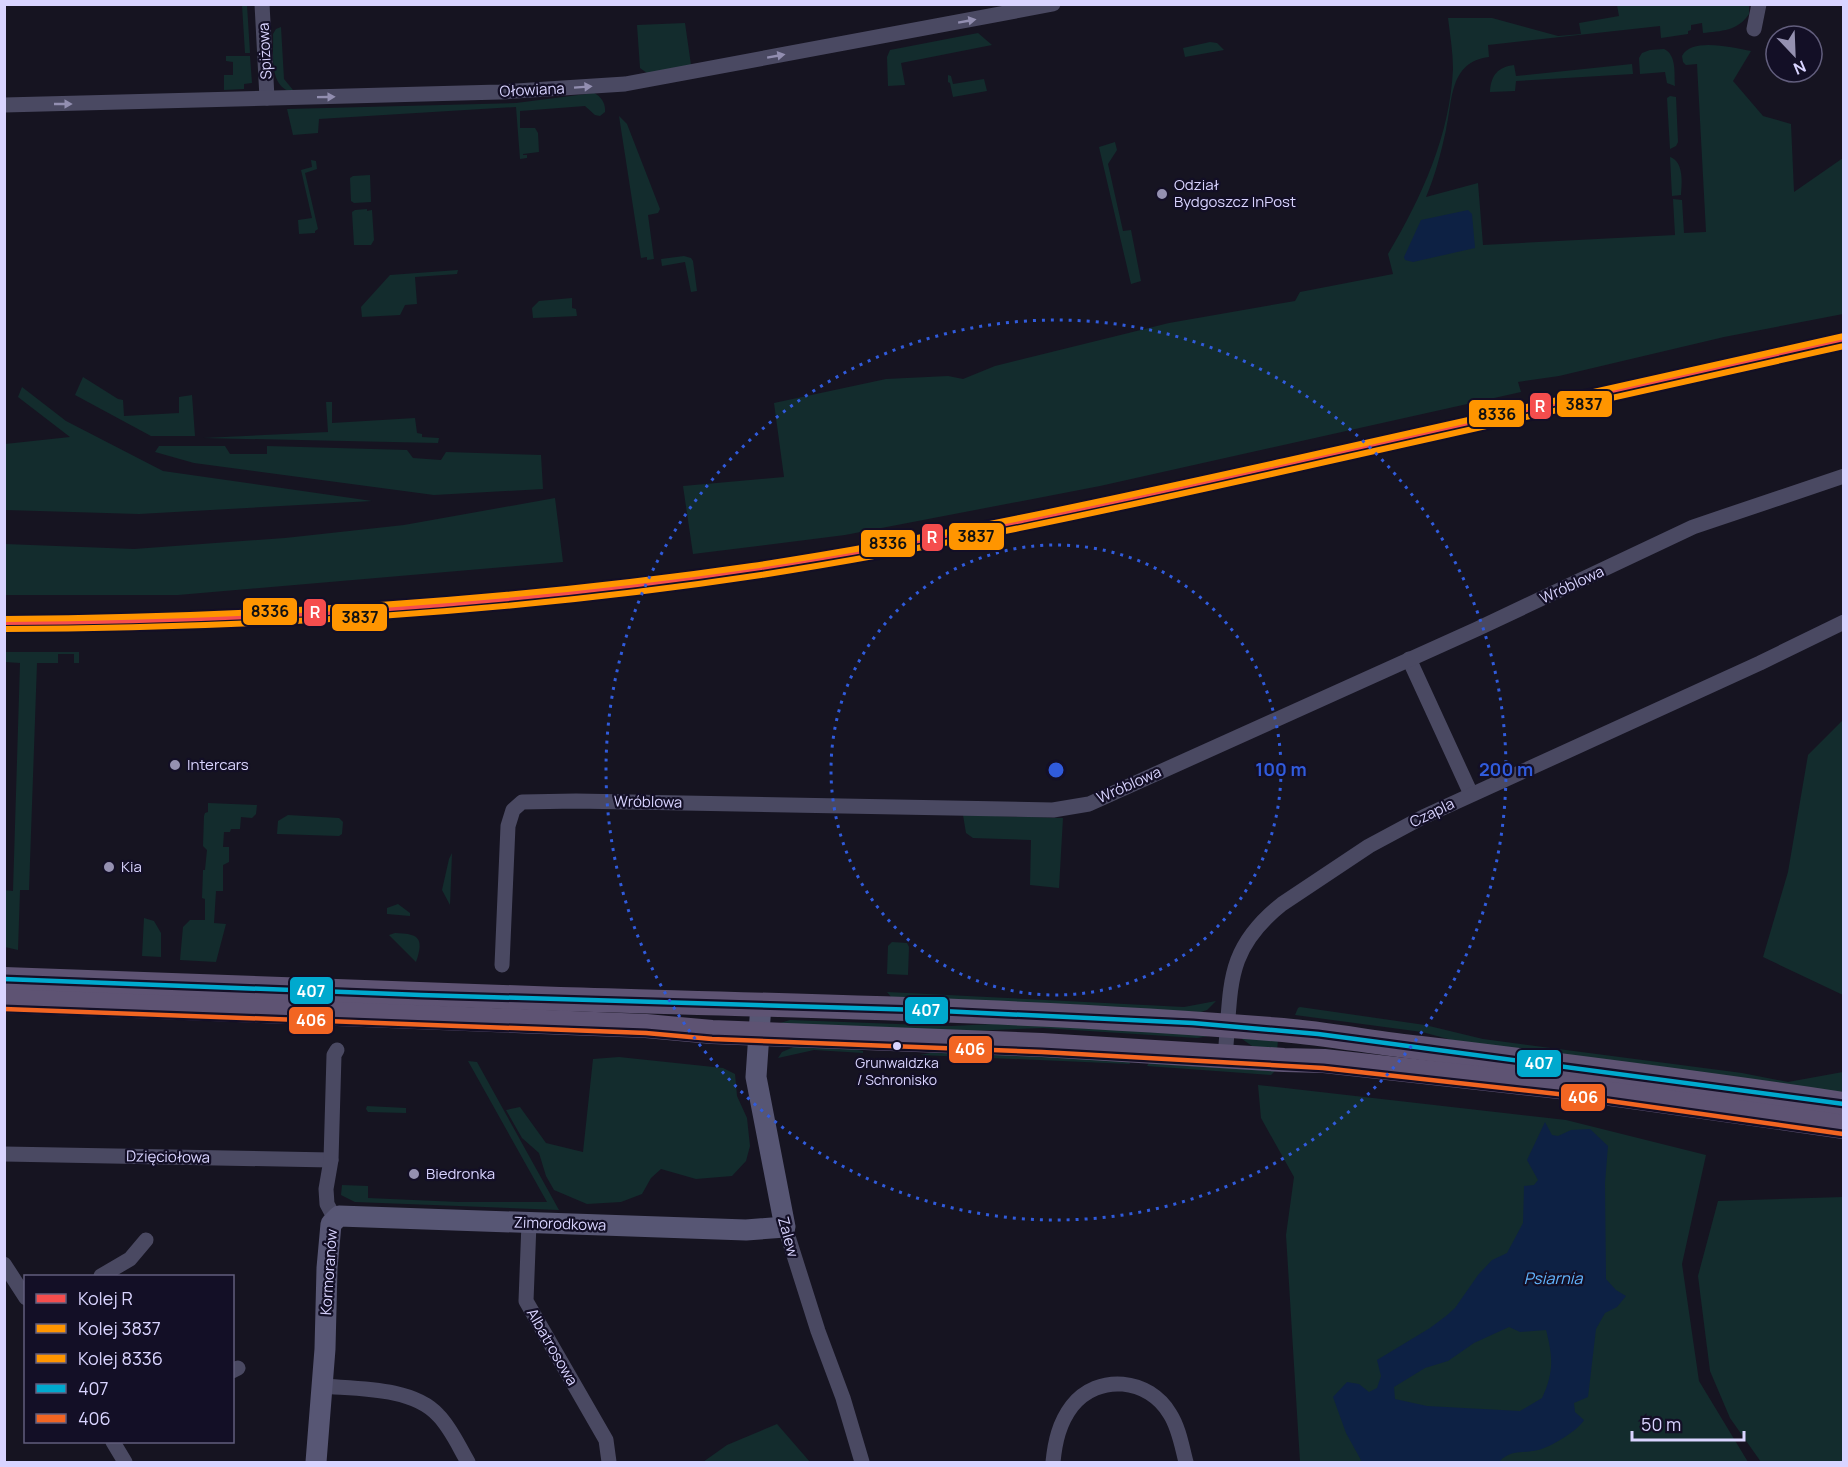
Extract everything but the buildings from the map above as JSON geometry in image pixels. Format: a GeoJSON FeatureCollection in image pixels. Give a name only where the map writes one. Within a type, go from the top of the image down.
{"type":"FeatureCollection","features":[{"type":"Feature","properties":{"kind":"main road"},"geometry":{"type":"LineString","coordinates":[[4,979],[501,998],[1035,1014],[1228,1026],[1311,1033],[1570,1065],[1760,1103],[1844,1127]]}},
{"type":"Feature","properties":{"kind":"main road"},"geometry":{"type":"LineString","coordinates":[[4,1001],[584,1023],[758,1034],[1031,1044],[1324,1061],[1602,1092],[1760,1103],[1844,1104]]}},
{"type":"Feature","properties":{"kind":"street","name":"Spiżowa"},"geometry":{"type":"LineString","coordinates":[[262,4],[267,98]]}},
{"type":"Feature","properties":{"kind":"street","name":"Ołowiana"},"geometry":{"type":"LineString","coordinates":[[4,105],[500,92],[625,84],[994,10],[1053,4]]}},
{"type":"Feature","properties":{"kind":"street"},"geometry":{"type":"LineString","coordinates":[[1754,30],[1760,4]]}},
{"type":"Feature","properties":{"kind":"street","name":"Wróblowa"},"geometry":{"type":"LineString","coordinates":[[502,965],[508,825],[513,810],[522,802],[612,801],[1053,810],[1089,804],[1693,527],[1844,476]]}},
{"type":"Feature","properties":{"kind":"street","name":"Czapla"},"geometry":{"type":"LineString","coordinates":[[1225,1056],[1235,963],[1248,937],[1269,914],[1370,846],[1423,817],[1760,663],[1844,622]]}},
{"type":"Feature","properties":{"kind":"street"},"geometry":{"type":"LineString","coordinates":[[1409,659],[1472,794]]}},
{"type":"Feature","properties":{"kind":"street","name":"Zalew"},"geometry":{"type":"LineString","coordinates":[[761,1004],[756,1064],[759,1099],[770,1144],[785,1227],[818,1331],[843,1398],[862,1462]]}},
{"type":"Feature","properties":{"kind":"street","name":"Kormoranów"},"geometry":{"type":"LineString","coordinates":[[316,1462],[327,1268],[331,1224],[335,1219],[327,1204],[326,1190],[331,1160],[334,1055],[337,1050]]}},
{"type":"Feature","properties":{"kind":"street","name":"Dzięciołowa"},"geometry":{"type":"LineString","coordinates":[[4,1154],[331,1160]]}},
{"type":"Feature","properties":{"kind":"street","name":"Zimorodkowa"},"geometry":{"type":"LineString","coordinates":[[335,1219],[343,1215],[746,1230],[785,1227]]}},
{"type":"Feature","properties":{"kind":"street","name":"Albatrosowa"},"geometry":{"type":"LineString","coordinates":[[529,1223],[526,1301],[606,1440],[609,1462]]}},
{"type":"Feature","properties":{"kind":"street"},"geometry":{"type":"LineString","coordinates":[[103,1275],[130,1259],[146,1240]]}},
{"type":"Feature","properties":{"kind":"street"},"geometry":{"type":"LineString","coordinates":[[4,1264],[24,1295]]}},
{"type":"Feature","properties":{"kind":"street"},"geometry":{"type":"LineString","coordinates":[[1053,1462],[1057,1434],[1073,1405],[1084,1395],[1114,1383],[1138,1387],[1151,1393],[1163,1404],[1171,1415],[1186,1462]]}},
{"type":"Feature","properties":{"kind":"street"},"geometry":{"type":"LineString","coordinates":[[322,1386],[389,1392],[425,1404],[445,1423],[468,1462]]}},
{"type":"Feature","properties":{"kind":"street"},"geometry":{"type":"LineString","coordinates":[[115,1443],[125,1462]]}},
{"type":"Feature","properties":{"kind":"green space"},"geometry":{"type":"Polygon","coordinates":[[[242,5],[247,5],[250,53],[245,53],[242,5]]]}},
{"type":"Feature","properties":{"kind":"green space"},"geometry":{"type":"Polygon","coordinates":[[[1617,5],[1749,5],[1749,14],[1740,24],[1716,32],[1703,33],[1702,23],[1691,25],[1688,34],[1661,38],[1660,26],[1488,45],[1489,57],[1476,60],[1466,66],[1455,84],[1440,156],[1426,197],[1478,183],[1483,245],[1675,235],[1673,199],[1682,200],[1684,233],[1706,232],[1697,64],[1686,65],[1682,56],[1687,50],[1703,45],[1751,51],[1733,81],[1763,116],[1791,124],[1794,192],[1843,158],[1843,314],[1724,337],[1559,376],[1518,382],[1521,392],[1100,486],[845,535],[693,554],[683,486],[784,477],[774,403],[886,379],[948,376],[963,379],[995,366],[1169,323],[1295,301],[1300,292],[1393,274],[1388,254],[1423,188],[1446,118],[1453,69],[1448,18],[1492,18],[1558,36],[1581,34],[1579,23],[1619,16],[1617,5]]]}},
{"type":"Feature","properties":{"kind":"green space"},"geometry":{"type":"Polygon","coordinates":[[[685,23],[691,65],[647,73],[640,68],[637,25],[685,23]]]}},
{"type":"Feature","properties":{"kind":"green space"},"geometry":{"type":"Polygon","coordinates":[[[281,27],[284,79],[293,90],[292,92],[284,89],[279,83],[274,68],[273,34],[281,27]]]}},
{"type":"Feature","properties":{"kind":"green space"},"geometry":{"type":"Polygon","coordinates":[[[978,33],[992,45],[901,63],[905,85],[888,86],[887,57],[890,50],[978,33]]]}},
{"type":"Feature","properties":{"kind":"green space"},"geometry":{"type":"Polygon","coordinates":[[[1210,42],[1217,43],[1224,50],[1185,57],[1183,48],[1210,42]]]}},
{"type":"Feature","properties":{"kind":"green space"},"geometry":{"type":"Polygon","coordinates":[[[1664,49],[1673,60],[1675,86],[1667,83],[1665,72],[1640,74],[1639,58],[1642,53],[1664,49]]]}},
{"type":"Feature","properties":{"kind":"green space"},"geometry":{"type":"Polygon","coordinates":[[[226,56],[250,56],[252,83],[244,84],[244,89],[224,90],[224,75],[233,75],[233,62],[226,61],[226,56]]]}},
{"type":"Feature","properties":{"kind":"green space"},"geometry":{"type":"Polygon","coordinates":[[[1632,64],[1633,74],[1516,81],[1515,91],[1490,92],[1496,73],[1508,66],[1514,65],[1516,76],[1632,64]]]}},
{"type":"Feature","properties":{"kind":"green space"},"geometry":{"type":"Polygon","coordinates":[[[948,75],[951,76],[953,84],[984,79],[987,91],[953,97],[948,75]]]}},
{"type":"Feature","properties":{"kind":"green space"},"geometry":{"type":"Polygon","coordinates":[[[594,93],[601,98],[605,106],[605,112],[600,116],[595,115],[585,106],[520,111],[520,128],[535,128],[538,133],[539,152],[523,154],[527,155],[527,158],[520,159],[516,107],[319,119],[318,133],[293,135],[287,109],[516,103],[594,93]]]}},
{"type":"Feature","properties":{"kind":"green space"},"geometry":{"type":"Polygon","coordinates":[[[1676,97],[1678,142],[1670,149],[1667,98],[1676,97]]]}},
{"type":"Feature","properties":{"kind":"green space"},"geometry":{"type":"Polygon","coordinates":[[[619,116],[627,124],[660,209],[658,213],[648,215],[654,259],[641,258],[619,116]]]}},
{"type":"Feature","properties":{"kind":"green space"},"geometry":{"type":"Polygon","coordinates":[[[1115,142],[1117,150],[1108,164],[1123,231],[1131,230],[1141,281],[1131,284],[1099,147],[1115,142]]]}},
{"type":"Feature","properties":{"kind":"green space"},"geometry":{"type":"Polygon","coordinates":[[[1670,157],[1678,163],[1680,168],[1681,195],[1672,196],[1670,157]]]}},
{"type":"Feature","properties":{"kind":"green space"},"geometry":{"type":"Polygon","coordinates":[[[311,160],[316,161],[317,169],[305,173],[318,229],[315,233],[299,234],[298,220],[312,218],[301,170],[312,167],[311,160]]]}},
{"type":"Feature","properties":{"kind":"green space"},"geometry":{"type":"Polygon","coordinates":[[[370,175],[371,202],[354,203],[351,201],[350,178],[370,175]]]}},
{"type":"Feature","properties":{"kind":"green space"},"geometry":{"type":"Polygon","coordinates":[[[367,209],[367,211],[372,210],[374,240],[371,245],[354,245],[352,212],[367,209]]]}},
{"type":"Feature","properties":{"kind":"green space"},"geometry":{"type":"Polygon","coordinates":[[[684,256],[693,261],[697,291],[691,292],[685,262],[662,266],[661,259],[684,256]]]}},
{"type":"Feature","properties":{"kind":"green space"},"geometry":{"type":"Polygon","coordinates":[[[458,270],[457,274],[415,277],[417,304],[405,305],[400,315],[362,317],[361,307],[390,275],[458,270]]]}},
{"type":"Feature","properties":{"kind":"green space"},"geometry":{"type":"Polygon","coordinates":[[[572,298],[572,308],[576,309],[577,316],[533,318],[532,308],[539,301],[572,298]]]}},
{"type":"Feature","properties":{"kind":"green space"},"geometry":{"type":"Polygon","coordinates":[[[83,377],[123,400],[124,416],[179,413],[179,397],[192,395],[195,436],[151,436],[75,395],[83,377]]]}},
{"type":"Feature","properties":{"kind":"green space"},"geometry":{"type":"Polygon","coordinates":[[[22,387],[66,421],[163,471],[372,501],[139,514],[5,510],[5,444],[70,437],[18,397],[22,387]]]}},
{"type":"Feature","properties":{"kind":"green space"},"geometry":{"type":"Polygon","coordinates":[[[326,402],[332,402],[332,423],[415,418],[417,433],[422,434],[422,437],[439,438],[438,443],[203,438],[328,432],[326,402]]]}},
{"type":"Feature","properties":{"kind":"green space"},"geometry":{"type":"Polygon","coordinates":[[[159,446],[225,446],[230,454],[267,454],[267,446],[407,450],[413,458],[441,460],[446,452],[541,455],[543,489],[434,495],[194,463],[155,452],[159,446]]]}},
{"type":"Feature","properties":{"kind":"green space"},"geometry":{"type":"Polygon","coordinates":[[[555,498],[563,562],[178,595],[5,595],[5,544],[134,549],[285,538],[404,525],[555,498]]]}},
{"type":"Feature","properties":{"kind":"green space"},"geometry":{"type":"Polygon","coordinates":[[[5,652],[79,652],[79,663],[74,663],[74,654],[58,654],[58,663],[37,663],[29,890],[20,890],[18,950],[5,947],[4,890],[13,891],[20,663],[5,662],[5,652]]]}},
{"type":"Feature","properties":{"kind":"green space"},"geometry":{"type":"Polygon","coordinates":[[[1843,720],[1843,995],[1763,957],[1788,872],[1808,755],[1843,720]]]}},
{"type":"Feature","properties":{"kind":"green space"},"geometry":{"type":"Polygon","coordinates":[[[208,803],[257,805],[256,814],[252,818],[241,817],[240,829],[224,832],[223,847],[229,847],[229,862],[223,865],[223,891],[216,891],[214,923],[226,924],[216,962],[180,960],[183,927],[190,920],[205,920],[205,899],[202,898],[203,870],[205,870],[207,850],[203,846],[204,816],[208,812],[208,803]]]}},
{"type":"Feature","properties":{"kind":"green space"},"geometry":{"type":"Polygon","coordinates":[[[288,815],[339,818],[343,822],[342,834],[339,836],[277,834],[278,821],[288,815]]]}},
{"type":"Feature","properties":{"kind":"green space"},"geometry":{"type":"Polygon","coordinates":[[[963,815],[1063,818],[1059,888],[1030,885],[1031,840],[973,838],[966,833],[963,815]]]}},
{"type":"Feature","properties":{"kind":"green space"},"geometry":{"type":"Polygon","coordinates":[[[452,853],[450,905],[442,890],[452,853]]]}},
{"type":"Feature","properties":{"kind":"green space"},"geometry":{"type":"Polygon","coordinates":[[[398,904],[410,913],[410,916],[387,914],[387,908],[398,904]]]}},
{"type":"Feature","properties":{"kind":"green space"},"geometry":{"type":"Polygon","coordinates":[[[144,918],[154,921],[161,933],[161,957],[142,956],[144,918]]]}},
{"type":"Feature","properties":{"kind":"green space"},"geometry":{"type":"Polygon","coordinates":[[[409,934],[417,938],[420,947],[416,962],[389,935],[409,934]]]}},
{"type":"Feature","properties":{"kind":"green space"},"geometry":{"type":"Polygon","coordinates":[[[892,942],[907,943],[909,947],[908,975],[887,974],[888,946],[892,942]]]}},
{"type":"Feature","properties":{"kind":"green space"},"geometry":{"type":"Polygon","coordinates":[[[887,992],[1184,1007],[1216,1001],[1207,1010],[1201,1012],[892,998],[887,992]]]}},
{"type":"Feature","properties":{"kind":"green space"},"geometry":{"type":"Polygon","coordinates":[[[1300,1007],[1425,1025],[1483,1039],[1742,1073],[1788,1082],[1843,1072],[1843,1095],[1467,1044],[1422,1032],[1295,1015],[1300,1007]]]}},
{"type":"Feature","properties":{"kind":"green space"},"geometry":{"type":"Polygon","coordinates":[[[790,1020],[951,1026],[1036,1022],[1209,1036],[1197,1038],[1043,1028],[945,1032],[777,1024],[790,1020]]]}},
{"type":"Feature","properties":{"kind":"green space"},"geometry":{"type":"Polygon","coordinates":[[[1243,1036],[1278,1039],[1277,1052],[1252,1046],[1242,1039],[1243,1036]]]}},
{"type":"Feature","properties":{"kind":"green space"},"geometry":{"type":"Polygon","coordinates":[[[796,1046],[842,1047],[863,1051],[863,1053],[814,1050],[778,1058],[782,1052],[796,1046]]]}},
{"type":"Feature","properties":{"kind":"green space"},"geometry":{"type":"Polygon","coordinates":[[[945,1050],[1129,1061],[1130,1064],[920,1055],[945,1050]]]}},
{"type":"Feature","properties":{"kind":"green space"},"geometry":{"type":"Polygon","coordinates":[[[619,1057],[723,1068],[735,1074],[737,1096],[747,1118],[750,1146],[746,1161],[732,1176],[696,1179],[661,1169],[651,1178],[642,1194],[621,1202],[587,1204],[554,1190],[546,1176],[539,1153],[522,1138],[506,1110],[520,1107],[546,1143],[583,1152],[593,1059],[619,1057]]]}},
{"type":"Feature","properties":{"kind":"green space"},"geometry":{"type":"Polygon","coordinates":[[[468,1061],[477,1062],[559,1210],[355,1202],[341,1195],[342,1185],[368,1186],[368,1198],[459,1202],[547,1202],[468,1061]]]}},
{"type":"Feature","properties":{"kind":"green space"},"geometry":{"type":"Polygon","coordinates":[[[1150,1061],[1275,1071],[1271,1075],[1147,1066],[1150,1061]]]}},
{"type":"Feature","properties":{"kind":"green space"},"geometry":{"type":"Polygon","coordinates":[[[1258,1085],[1566,1120],[1706,1155],[1682,1264],[1699,1381],[1748,1462],[1300,1462],[1286,1235],[1294,1177],[1261,1118],[1258,1085]]]}},
{"type":"Feature","properties":{"kind":"green space"},"geometry":{"type":"Polygon","coordinates":[[[367,1106],[406,1108],[406,1113],[368,1112],[367,1106]]]}},
{"type":"Feature","properties":{"kind":"green space"},"geometry":{"type":"Polygon","coordinates":[[[1843,1197],[1843,1462],[1761,1462],[1730,1418],[1710,1371],[1698,1276],[1718,1201],[1843,1197]]]}},
{"type":"Feature","properties":{"kind":"green space"},"geometry":{"type":"Polygon","coordinates":[[[777,1424],[810,1462],[703,1462],[727,1445],[777,1424]]]}},
{"type":"Feature","properties":{"kind":"water"},"geometry":{"type":"Polygon","coordinates":[[[1468,210],[1472,214],[1475,248],[1413,262],[1405,260],[1404,257],[1421,220],[1468,210]]]}},
{"type":"Feature","properties":{"kind":"water","name":"Psiarnia"},"geometry":{"type":"Polygon","coordinates":[[[1545,1122],[1552,1135],[1558,1136],[1571,1130],[1590,1129],[1608,1146],[1605,1183],[1606,1279],[1616,1290],[1626,1296],[1617,1307],[1605,1313],[1596,1329],[1588,1397],[1574,1403],[1575,1412],[1584,1420],[1570,1433],[1549,1446],[1508,1455],[1499,1462],[1362,1462],[1346,1433],[1333,1397],[1347,1382],[1359,1384],[1369,1392],[1377,1388],[1381,1376],[1377,1360],[1446,1316],[1455,1308],[1478,1275],[1492,1260],[1507,1253],[1523,1223],[1524,1186],[1534,1185],[1538,1180],[1527,1160],[1545,1122]],[[1509,1327],[1474,1343],[1448,1361],[1425,1368],[1394,1387],[1395,1399],[1427,1406],[1520,1411],[1542,1398],[1549,1380],[1551,1364],[1546,1330],[1520,1332],[1509,1327]]]}},
{"type":"Feature","properties":{"kind":"rail line","name":"8336"},"geometry":{"type":"LineString","coordinates":[[4,619],[192,615],[379,605],[566,589],[752,566],[886,544],[1086,504],[1844,336]]}},
{"type":"Feature","properties":{"kind":"rail line","name":"R"},"geometry":{"type":"LineString","coordinates":[[4,622],[194,618],[384,608],[573,591],[761,567],[959,533],[1090,506],[1844,338]]}},
{"type":"Feature","properties":{"kind":"rail line","name":"3837"},"geometry":{"type":"LineString","coordinates":[[4,629],[194,625],[384,616],[573,599],[761,575],[955,541],[1084,515],[1844,346]]}},
{"type":"Feature","properties":{"kind":"transit line","name":"407"},"geometry":{"type":"LineString","coordinates":[[4,979],[421,995],[921,1010],[1193,1023],[1318,1034],[1844,1104]]}},
{"type":"Feature","properties":{"kind":"transit line","name":"406"},"geometry":{"type":"LineString","coordinates":[[4,1009],[646,1033],[712,1039],[1042,1052],[1323,1068],[1567,1095],[1843,1134]]}},
{"type":"Feature","properties":{"kind":"place","name":"Odział Bydgoszcz InPost"},"geometry":{"type":"Point","coordinates":[1162,194]}},
{"type":"Feature","properties":{"kind":"place","name":"Intercars"},"geometry":{"type":"Point","coordinates":[175,765]}},
{"type":"Feature","properties":{"kind":"place","name":"Kia"},"geometry":{"type":"Point","coordinates":[109,867]}},
{"type":"Feature","properties":{"kind":"place","name":"Grunwaldzka / Schronisko"},"geometry":{"type":"Point","coordinates":[897,1046]}},
{"type":"Feature","properties":{"kind":"place","name":"Biedronka"},"geometry":{"type":"Point","coordinates":[414,1174]}}]}
